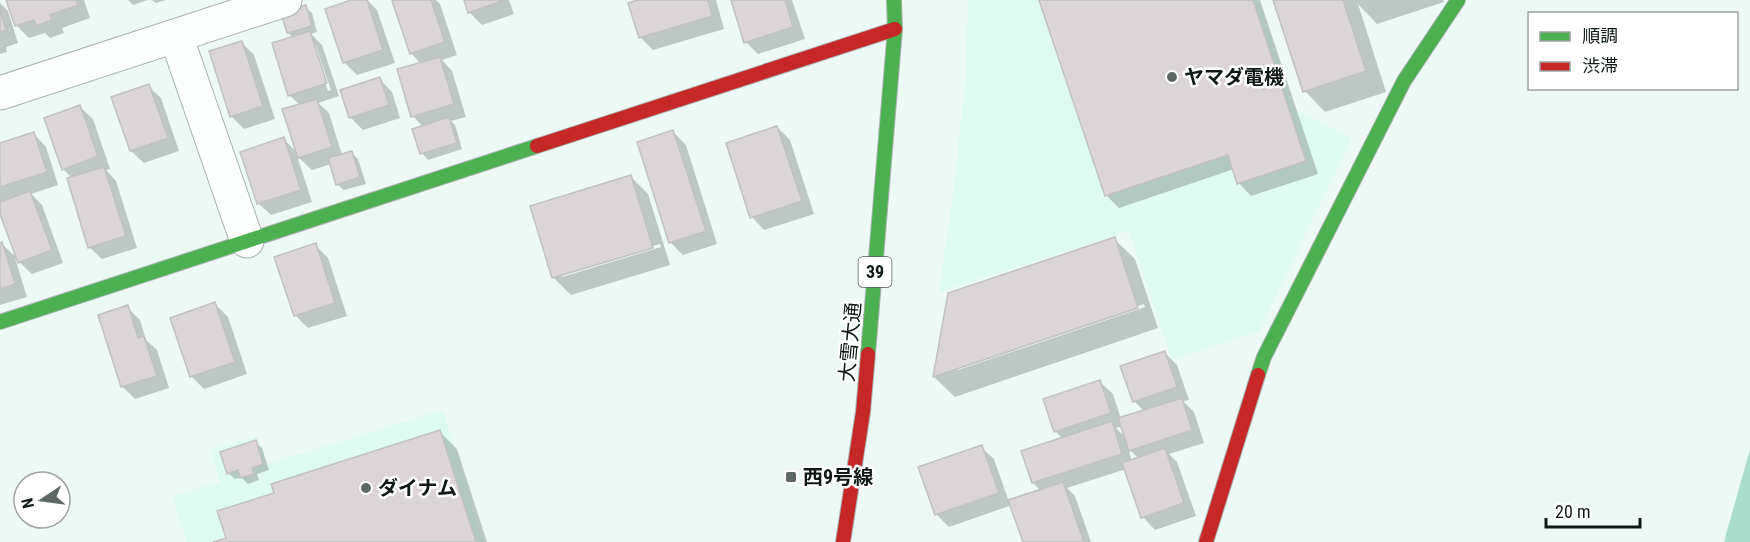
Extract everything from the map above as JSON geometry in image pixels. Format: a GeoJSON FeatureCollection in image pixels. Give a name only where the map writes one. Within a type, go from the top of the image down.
{"type":"FeatureCollection","features":[{"type":"Feature","properties":{"kind":"main road","name":"大雪大通"},"geometry":{"type":"LineString","coordinates":[[843,542],[863,412],[895,29],[894,0]]}},
{"type":"Feature","properties":{"kind":"main road"},"geometry":{"type":"LineString","coordinates":[[1206,542],[1264,357],[1404,81],[1458,0]]}},
{"type":"Feature","properties":{"kind":"main road"},"geometry":{"type":"LineString","coordinates":[[0,322],[895,29]]}},
{"type":"Feature","properties":{"kind":"street"},"geometry":{"type":"LineString","coordinates":[[0,93],[285,0]]}},
{"type":"Feature","properties":{"kind":"street"},"geometry":{"type":"LineString","coordinates":[[176,36],[247,241]]}},
{"type":"Feature","properties":{"kind":"shaded area"},"geometry":{"type":"Polygon","coordinates":[[[968,0],[1259,0],[1294,109],[1352,138],[1259,331],[1172,360],[1129,231],[939,292],[954,188],[965,84],[968,0]]]}},
{"type":"Feature","properties":{"kind":"shaded area","name":"ダイナム"},"geometry":{"type":"Polygon","coordinates":[[[443,410],[484,542],[187,542],[172,496],[220,482],[210,450],[257,436],[267,464],[443,410]]]}},
{"type":"Feature","properties":{"kind":"shaded area"},"geometry":{"type":"Polygon","coordinates":[[[1750,449],[1750,542],[1724,542],[1750,449]]]}},
{"type":"Feature","properties":{"kind":"building"},"geometry":{"type":"Polygon","coordinates":[[[6,0],[76,0],[78,5],[50,15],[52,20],[36,26],[34,20],[15,26],[6,0]]]}},
{"type":"Feature","properties":{"kind":"building"},"geometry":{"type":"Polygon","coordinates":[[[351,0],[367,0],[383,50],[343,63],[325,9],[351,0]]]}},
{"type":"Feature","properties":{"kind":"building"},"geometry":{"type":"Polygon","coordinates":[[[431,0],[445,42],[410,54],[392,1],[431,0]]]}},
{"type":"Feature","properties":{"kind":"building"},"geometry":{"type":"Polygon","coordinates":[[[464,0],[502,0],[502,1],[468,13],[464,0]]]}},
{"type":"Feature","properties":{"kind":"building"},"geometry":{"type":"Polygon","coordinates":[[[637,0],[708,0],[712,16],[639,38],[628,3],[637,0]]]}},
{"type":"Feature","properties":{"kind":"building"},"geometry":{"type":"Polygon","coordinates":[[[731,0],[785,0],[793,27],[744,43],[731,0]]]}},
{"type":"Feature","properties":{"kind":"building","name":"ヤマダ電機"},"geometry":{"type":"Polygon","coordinates":[[[1039,0],[1253,0],[1306,161],[1237,184],[1228,155],[1105,196],[1039,0]]]}},
{"type":"Feature","properties":{"kind":"building"},"geometry":{"type":"Polygon","coordinates":[[[1273,0],[1343,0],[1366,71],[1303,92],[1273,0]]]}},
{"type":"Feature","properties":{"kind":"building"},"geometry":{"type":"Polygon","coordinates":[[[306,5],[312,26],[287,33],[281,13],[306,5]]]}},
{"type":"Feature","properties":{"kind":"building"},"geometry":{"type":"Polygon","coordinates":[[[0,12],[6,30],[0,32],[0,12]]]}},
{"type":"Feature","properties":{"kind":"building"},"geometry":{"type":"Polygon","coordinates":[[[310,31],[327,83],[288,96],[272,43],[310,31]]]}},
{"type":"Feature","properties":{"kind":"building"},"geometry":{"type":"Polygon","coordinates":[[[242,41],[263,106],[230,117],[209,51],[242,41]]]}},
{"type":"Feature","properties":{"kind":"building"},"geometry":{"type":"Polygon","coordinates":[[[440,57],[454,104],[411,117],[397,69],[440,57]]]}},
{"type":"Feature","properties":{"kind":"building"},"geometry":{"type":"Polygon","coordinates":[[[380,77],[389,105],[349,118],[340,90],[380,77]]]}},
{"type":"Feature","properties":{"kind":"building"},"geometry":{"type":"Polygon","coordinates":[[[149,84],[168,138],[130,151],[111,97],[149,84]]]}},
{"type":"Feature","properties":{"kind":"building"},"geometry":{"type":"Polygon","coordinates":[[[317,99],[332,147],[298,158],[282,109],[317,99]]]}},
{"type":"Feature","properties":{"kind":"building"},"geometry":{"type":"Polygon","coordinates":[[[80,105],[98,156],[62,170],[44,118],[80,105]]]}},
{"type":"Feature","properties":{"kind":"building"},"geometry":{"type":"Polygon","coordinates":[[[449,117],[457,143],[420,154],[412,129],[449,117]]]}},
{"type":"Feature","properties":{"kind":"building"},"geometry":{"type":"Polygon","coordinates":[[[777,126],[802,201],[750,218],[726,143],[777,126]]]}},
{"type":"Feature","properties":{"kind":"building"},"geometry":{"type":"Polygon","coordinates":[[[673,130],[706,231],[669,243],[637,142],[673,130]]]}},
{"type":"Feature","properties":{"kind":"building"},"geometry":{"type":"Polygon","coordinates":[[[34,132],[47,172],[0,187],[0,143],[34,132]]]}},
{"type":"Feature","properties":{"kind":"building"},"geometry":{"type":"Polygon","coordinates":[[[284,137],[301,190],[257,204],[240,152],[284,137]]]}},
{"type":"Feature","properties":{"kind":"building"},"geometry":{"type":"Polygon","coordinates":[[[352,151],[360,177],[336,185],[328,158],[352,151]]]}},
{"type":"Feature","properties":{"kind":"building"},"geometry":{"type":"Polygon","coordinates":[[[104,167],[126,236],[88,248],[67,178],[104,167]]]}},
{"type":"Feature","properties":{"kind":"building"},"geometry":{"type":"Polygon","coordinates":[[[631,175],[653,248],[552,278],[530,206],[631,175]]]}},
{"type":"Feature","properties":{"kind":"building"},"geometry":{"type":"Polygon","coordinates":[[[30,191],[52,250],[18,263],[0,214],[0,202],[30,191]]]}},
{"type":"Feature","properties":{"kind":"building"},"geometry":{"type":"Polygon","coordinates":[[[1115,237],[1138,308],[933,377],[948,293],[1115,237]]]}},
{"type":"Feature","properties":{"kind":"building"},"geometry":{"type":"Polygon","coordinates":[[[2,242],[15,284],[0,289],[0,243],[2,242]]]}},
{"type":"Feature","properties":{"kind":"building"},"geometry":{"type":"Polygon","coordinates":[[[316,243],[335,303],[294,316],[274,257],[316,243]]]}},
{"type":"Feature","properties":{"kind":"building"},"geometry":{"type":"Polygon","coordinates":[[[215,302],[235,362],[190,377],[170,318],[215,302]]]}},
{"type":"Feature","properties":{"kind":"building"},"geometry":{"type":"Polygon","coordinates":[[[128,305],[138,338],[144,336],[157,376],[121,387],[98,315],[128,305]]]}},
{"type":"Feature","properties":{"kind":"building"},"geometry":{"type":"Polygon","coordinates":[[[1165,351],[1177,387],[1133,402],[1120,366],[1165,351]]]}},
{"type":"Feature","properties":{"kind":"building"},"geometry":{"type":"Polygon","coordinates":[[[1100,380],[1111,413],[1054,432],[1043,399],[1100,380]]]}},
{"type":"Feature","properties":{"kind":"building"},"geometry":{"type":"Polygon","coordinates":[[[1182,398],[1192,430],[1129,451],[1118,418],[1182,398]]]}},
{"type":"Feature","properties":{"kind":"building"},"geometry":{"type":"Polygon","coordinates":[[[1112,421],[1122,454],[1032,483],[1021,451],[1112,421]]]}},
{"type":"Feature","properties":{"kind":"building","name":"ダイナム"},"geometry":{"type":"Polygon","coordinates":[[[440,430],[476,542],[213,542],[226,538],[217,511],[274,493],[271,484],[440,430]]]}},
{"type":"Feature","properties":{"kind":"building"},"geometry":{"type":"Polygon","coordinates":[[[256,440],[263,464],[252,468],[254,474],[240,478],[238,470],[227,474],[220,452],[256,440]]]}},
{"type":"Feature","properties":{"kind":"building"},"geometry":{"type":"Polygon","coordinates":[[[982,445],[999,493],[935,515],[918,467],[982,445]]]}},
{"type":"Feature","properties":{"kind":"building"},"geometry":{"type":"Polygon","coordinates":[[[1165,448],[1184,503],[1141,518],[1122,463],[1165,448]]]}},
{"type":"Feature","properties":{"kind":"building"},"geometry":{"type":"Polygon","coordinates":[[[1063,482],[1084,542],[1023,542],[1008,500],[1063,482]]]}},
{"type":"Feature","properties":{"kind":"traffic: fast"},"geometry":{"type":"LineString","coordinates":[[868,354],[895,29],[894,0]]}},
{"type":"Feature","properties":{"kind":"traffic: fast"},"geometry":{"type":"LineString","coordinates":[[1258,375],[1264,357],[1404,81],[1458,0]]}},
{"type":"Feature","properties":{"kind":"traffic: fast"},"geometry":{"type":"LineString","coordinates":[[0,322],[537,146]]}},
{"type":"Feature","properties":{"kind":"traffic: jam"},"geometry":{"type":"LineString","coordinates":[[537,146],[895,29]]}},
{"type":"Feature","properties":{"kind":"traffic: jam"},"geometry":{"type":"LineString","coordinates":[[843,542],[863,412],[868,354]]}},
{"type":"Feature","properties":{"kind":"traffic: jam"},"geometry":{"type":"LineString","coordinates":[[1206,542],[1258,375]]}},
{"type":"Feature","properties":{"kind":"place","name":"ヤマダ電機"},"geometry":{"type":"Point","coordinates":[1172,77]}},
{"type":"Feature","properties":{"kind":"place","name":"西9号線"},"geometry":{"type":"Point","coordinates":[791,477]}},
{"type":"Feature","properties":{"kind":"place","name":"ダイナム"},"geometry":{"type":"Point","coordinates":[366,488]}}]}
